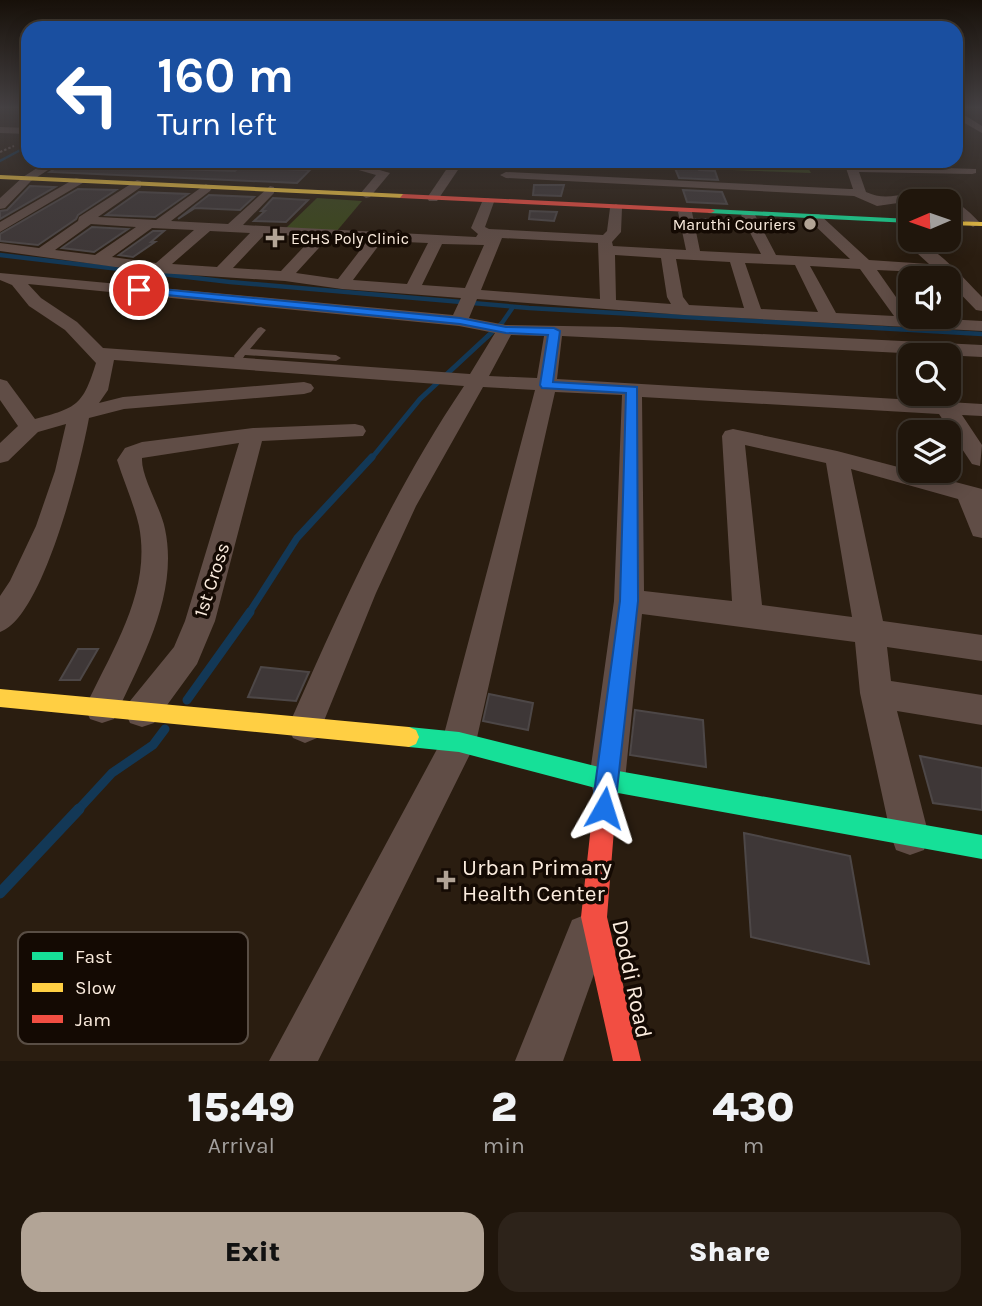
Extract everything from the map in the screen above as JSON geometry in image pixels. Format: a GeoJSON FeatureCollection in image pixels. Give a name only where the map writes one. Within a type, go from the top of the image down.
{"type":"FeatureCollection","features":[{"type":"Feature","properties":{"kind":"street"},"geometry":{"type":"LineString","coordinates":[[0,205],[27,179],[45,168]]}},
{"type":"Feature","properties":{"kind":"street"},"geometry":{"type":"LineString","coordinates":[[342,236],[358,216],[384,173],[362,168]]}},
{"type":"Feature","properties":{"kind":"street"},"geometry":{"type":"LineString","coordinates":[[433,198],[453,168]]}},
{"type":"Feature","properties":{"kind":"street"},"geometry":{"type":"LineString","coordinates":[[506,168],[505,190],[478,228],[491,233],[595,237],[606,246],[668,254],[898,267]]}},
{"type":"Feature","properties":{"kind":"street"},"geometry":{"type":"LineString","coordinates":[[673,168],[688,212],[694,256]]}},
{"type":"Feature","properties":{"kind":"street"},"geometry":{"type":"LineString","coordinates":[[858,193],[860,191],[852,168],[977,174]]}},
{"type":"Feature","properties":{"kind":"street"},"geometry":{"type":"LineString","coordinates":[[903,169],[930,189]]}},
{"type":"Feature","properties":{"kind":"street"},"geometry":{"type":"LineString","coordinates":[[506,175],[858,193],[882,202],[898,199]]}},
{"type":"Feature","properties":{"kind":"street"},"geometry":{"type":"LineString","coordinates":[[0,177],[898,220]]}},
{"type":"Feature","properties":{"kind":"street"},"geometry":{"type":"LineString","coordinates":[[0,228],[80,181]]}},
{"type":"Feature","properties":{"kind":"street"},"geometry":{"type":"LineString","coordinates":[[137,184],[84,220],[481,242],[491,233]]}},
{"type":"Feature","properties":{"kind":"street"},"geometry":{"type":"LineString","coordinates":[[97,261],[206,188]]}},
{"type":"Feature","properties":{"kind":"street"},"geometry":{"type":"LineString","coordinates":[[232,228],[270,190]]}},
{"type":"Feature","properties":{"kind":"street"},"geometry":{"type":"LineString","coordinates":[[608,305],[606,246],[614,232],[615,208]]}},
{"type":"Feature","properties":{"kind":"street"},"geometry":{"type":"LineString","coordinates":[[748,215],[771,260]]}},
{"type":"Feature","properties":{"kind":"street"},"geometry":{"type":"LineString","coordinates":[[814,217],[865,265],[898,309]]}},
{"type":"Feature","properties":{"kind":"street"},"geometry":{"type":"LineString","coordinates":[[41,253],[88,220]]}},
{"type":"Feature","properties":{"kind":"street"},"geometry":{"type":"LineString","coordinates":[[890,220],[898,227]]}},
{"type":"Feature","properties":{"kind":"street"},"geometry":{"type":"LineString","coordinates":[[405,239],[419,221]]}},
{"type":"Feature","properties":{"kind":"street"},"geometry":{"type":"LineString","coordinates":[[967,223],[982,240]]}},
{"type":"Feature","properties":{"kind":"street"},"geometry":{"type":"LineString","coordinates":[[159,268],[206,227]]}},
{"type":"Feature","properties":{"kind":"street"},"geometry":{"type":"LineString","coordinates":[[220,272],[261,230]]}},
{"type":"Feature","properties":{"kind":"street"},"geometry":{"type":"LineString","coordinates":[[466,305],[491,233]]}},
{"type":"Feature","properties":{"kind":"street"},"geometry":{"type":"LineString","coordinates":[[285,276],[324,234]]}},
{"type":"Feature","properties":{"kind":"street"},"geometry":{"type":"LineString","coordinates":[[342,284],[377,238]]}},
{"type":"Feature","properties":{"kind":"street"},"geometry":{"type":"LineString","coordinates":[[412,290],[436,240]]}},
{"type":"Feature","properties":{"kind":"street"},"geometry":{"type":"LineString","coordinates":[[0,247],[159,268],[285,276],[412,290],[466,305],[500,329],[780,339],[982,351]]}},
{"type":"Feature","properties":{"kind":"street"},"geometry":{"type":"LineString","coordinates":[[926,252],[942,266]]}},
{"type":"Feature","properties":{"kind":"street"},"geometry":{"type":"LineString","coordinates":[[668,254],[675,297],[684,310]]}},
{"type":"Feature","properties":{"kind":"street"},"geometry":{"type":"LineString","coordinates":[[736,258],[754,314]]}},
{"type":"Feature","properties":{"kind":"street"},"geometry":{"type":"LineString","coordinates":[[800,261],[830,318]]}},
{"type":"Feature","properties":{"kind":"street"},"geometry":{"type":"LineString","coordinates":[[3,276],[466,305],[608,305],[898,321]]}},
{"type":"Feature","properties":{"kind":"street"},"geometry":{"type":"LineString","coordinates":[[0,620],[22,586],[49,526],[68,471],[79,414],[98,390],[106,362],[71,326],[35,302],[18,282],[3,276]]}},
{"type":"Feature","properties":{"kind":"street"},"geometry":{"type":"LineString","coordinates":[[961,285],[982,306]]}},
{"type":"Feature","properties":{"kind":"street"},"geometry":{"type":"LineString","coordinates":[[961,325],[982,326]]}},
{"type":"Feature","properties":{"kind":"street"},"geometry":{"type":"LineString","coordinates":[[304,727],[380,552],[444,428],[454,378],[491,351],[500,329]]}},
{"type":"Feature","properties":{"kind":"street"},"geometry":{"type":"LineString","coordinates":[[293,1061],[459,742],[521,496],[546,385],[554,331]]}},
{"type":"Feature","properties":{"kind":"street"},"geometry":{"type":"LineString","coordinates":[[98,353],[238,358],[546,385],[847,400],[982,410]]}},
{"type":"Feature","properties":{"kind":"street"},"geometry":{"type":"LineString","coordinates":[[0,385],[30,427]]}},
{"type":"Feature","properties":{"kind":"street"},"geometry":{"type":"LineString","coordinates":[[0,456],[30,427],[123,403],[304,388]]}},
{"type":"Feature","properties":{"kind":"street"},"geometry":{"type":"LineString","coordinates":[[607,780],[629,601],[632,389]]}},
{"type":"Feature","properties":{"kind":"street"},"geometry":{"type":"LineString","coordinates":[[946,408],[979,459]]}},
{"type":"Feature","properties":{"kind":"street"},"geometry":{"type":"LineString","coordinates":[[102,708],[138,629],[154,569],[152,528],[129,460],[133,453],[142,449],[253,435],[355,431]]}},
{"type":"Feature","properties":{"kind":"street","name":"1st Cross"},"geometry":{"type":"LineString","coordinates":[[149,712],[186,655],[195,632],[225,540],[253,435]]}},
{"type":"Feature","properties":{"kind":"street"},"geometry":{"type":"LineString","coordinates":[[748,615],[733,436],[837,458],[976,496],[982,529]]}},
{"type":"Feature","properties":{"kind":"street"},"geometry":{"type":"LineString","coordinates":[[837,458],[870,633],[876,693],[910,836]]}},
{"type":"Feature","properties":{"kind":"street"},"geometry":{"type":"LineString","coordinates":[[629,601],[748,615],[982,649]]}},
{"type":"Feature","properties":{"kind":"street"},"geometry":{"type":"LineString","coordinates":[[876,693],[982,710]]}},
{"type":"Feature","properties":{"kind":"street"},"geometry":{"type":"LineString","coordinates":[[0,698],[459,742],[607,780],[982,847]]}},
{"type":"Feature","properties":{"kind":"street","name":"Doddi Road"},"geometry":{"type":"LineString","coordinates":[[607,780],[594,917],[627,1061]]}},
{"type":"Feature","properties":{"kind":"street"},"geometry":{"type":"LineString","coordinates":[[539,1061],[594,917]]}},
{"type":"Feature","properties":{"kind":"lane"},"geometry":{"type":"LineString","coordinates":[[238,358],[261,330]]}},
{"type":"Feature","properties":{"kind":"lane"},"geometry":{"type":"LineString","coordinates":[[238,358],[336,358]]}},
{"type":"Feature","properties":{"kind":"green space"},"geometry":{"type":"Polygon","coordinates":[[[808,168],[811,173],[706,169],[808,168]]]}},
{"type":"Feature","properties":{"kind":"green space"},"geometry":{"type":"Polygon","coordinates":[[[317,198],[362,201],[336,232],[286,228],[317,198]]]}},
{"type":"Feature","properties":{"kind":"building"},"geometry":{"type":"Polygon","coordinates":[[[56,168],[310,170],[297,183],[50,172],[56,168]]]}},
{"type":"Feature","properties":{"kind":"building"},"geometry":{"type":"Polygon","coordinates":[[[675,168],[698,168],[715,171],[718,180],[679,178],[675,168]]]}},
{"type":"Feature","properties":{"kind":"building"},"geometry":{"type":"Polygon","coordinates":[[[534,185],[564,185],[561,196],[533,195],[534,185]]]}},
{"type":"Feature","properties":{"kind":"building"},"geometry":{"type":"Polygon","coordinates":[[[30,186],[55,187],[0,219],[0,211],[7,210],[30,186]]]}},
{"type":"Feature","properties":{"kind":"building"},"geometry":{"type":"Polygon","coordinates":[[[78,189],[116,190],[38,245],[0,241],[0,234],[78,189]]]}},
{"type":"Feature","properties":{"kind":"building"},"geometry":{"type":"Polygon","coordinates":[[[683,190],[722,192],[727,204],[687,202],[683,190]]]}},
{"type":"Feature","properties":{"kind":"building"},"geometry":{"type":"Polygon","coordinates":[[[139,192],[188,194],[155,217],[106,215],[139,192]]]}},
{"type":"Feature","properties":{"kind":"building"},"geometry":{"type":"Polygon","coordinates":[[[209,195],[254,197],[240,210],[195,208],[178,219],[209,195]]]}},
{"type":"Feature","properties":{"kind":"building"},"geometry":{"type":"Polygon","coordinates":[[[273,198],[308,200],[286,222],[254,221],[265,211],[261,211],[273,198]]]}},
{"type":"Feature","properties":{"kind":"building"},"geometry":{"type":"Polygon","coordinates":[[[530,211],[557,212],[554,221],[529,219],[530,211]]]}},
{"type":"Feature","properties":{"kind":"building"},"geometry":{"type":"Polygon","coordinates":[[[696,219],[724,220],[727,229],[698,227],[696,219]]]}},
{"type":"Feature","properties":{"kind":"building"},"geometry":{"type":"Polygon","coordinates":[[[92,227],[128,229],[94,252],[62,248],[92,227]]]}},
{"type":"Feature","properties":{"kind":"building"},"geometry":{"type":"Polygon","coordinates":[[[153,231],[164,231],[151,242],[155,242],[133,257],[119,255],[153,231]]]}},
{"type":"Feature","properties":{"kind":"building"},"geometry":{"type":"Polygon","coordinates":[[[78,649],[98,649],[80,680],[60,680],[78,649]]]}},
{"type":"Feature","properties":{"kind":"building"},"geometry":{"type":"Polygon","coordinates":[[[261,667],[309,672],[296,701],[248,697],[261,667]]]}},
{"type":"Feature","properties":{"kind":"building"},"geometry":{"type":"Polygon","coordinates":[[[489,694],[533,703],[528,730],[483,721],[489,694]]]}},
{"type":"Feature","properties":{"kind":"building"},"geometry":{"type":"Polygon","coordinates":[[[635,710],[703,720],[706,767],[630,755],[635,710]]]}},
{"type":"Feature","properties":{"kind":"building"},"geometry":{"type":"Polygon","coordinates":[[[920,756],[982,768],[982,810],[933,803],[920,756]]]}},
{"type":"Feature","properties":{"kind":"building"},"geometry":{"type":"Polygon","coordinates":[[[744,833],[850,856],[869,964],[751,937],[744,833]]]}},
{"type":"Feature","properties":{"kind":"waterway"},"geometry":{"type":"LineString","coordinates":[[0,161],[8,157]]}},
{"type":"Feature","properties":{"kind":"waterway"},"geometry":{"type":"LineString","coordinates":[[0,255],[230,282],[529,308],[982,334]]}},
{"type":"Feature","properties":{"kind":"waterway"},"geometry":{"type":"LineString","coordinates":[[487,337],[502,323],[513,307]]}},
{"type":"Feature","properties":{"kind":"waterway"},"geometry":{"type":"LineString","coordinates":[[371,459],[420,399],[489,335]]}},
{"type":"Feature","properties":{"kind":"waterway"},"geometry":{"type":"LineString","coordinates":[[249,613],[297,538],[372,457]]}},
{"type":"Feature","properties":{"kind":"waterway"},"geometry":{"type":"LineString","coordinates":[[187,700],[250,612]]}},
{"type":"Feature","properties":{"kind":"waterway"},"geometry":{"type":"LineString","coordinates":[[77,811],[112,773],[153,745],[165,729]]}},
{"type":"Feature","properties":{"kind":"waterway"},"geometry":{"type":"LineString","coordinates":[[0,893],[79,809]]}},
{"type":"Feature","properties":{"kind":"traffic: fast"},"geometry":{"type":"LineString","coordinates":[[711,211],[898,220]]}},
{"type":"Feature","properties":{"kind":"traffic: fast"},"geometry":{"type":"LineString","coordinates":[[409,737],[459,742],[607,780],[982,847]]}},
{"type":"Feature","properties":{"kind":"traffic: slow"},"geometry":{"type":"LineString","coordinates":[[0,177],[403,196]]}},
{"type":"Feature","properties":{"kind":"traffic: slow"},"geometry":{"type":"LineString","coordinates":[[961,223],[982,224]]}},
{"type":"Feature","properties":{"kind":"traffic: slow"},"geometry":{"type":"LineString","coordinates":[[0,698],[409,737]]}},
{"type":"Feature","properties":{"kind":"traffic: jam"},"geometry":{"type":"LineString","coordinates":[[403,196],[711,211]]}},
{"type":"Feature","properties":{"kind":"traffic: jam"},"geometry":{"type":"LineString","coordinates":[[607,780],[594,917],[627,1061]]}},
{"type":"Feature","properties":{"kind":"place","name":"Maruthi Couriers"},"geometry":{"type":"Point","coordinates":[810,224]}},
{"type":"Feature","properties":{"kind":"place","name":"ECHS Poly Clinic"},"geometry":{"type":"Point","coordinates":[275,238]}},
{"type":"Feature","properties":{"kind":"place","name":"Urban Primary Health Center"},"geometry":{"type":"Point","coordinates":[446,880]}},
{"type":"Feature","properties":{"kind":"route"},"geometry":{"type":"LineString","coordinates":[[139,290],[460,321],[506,330],[554,331],[546,385],[632,389],[629,601],[604,808]]}}]}
